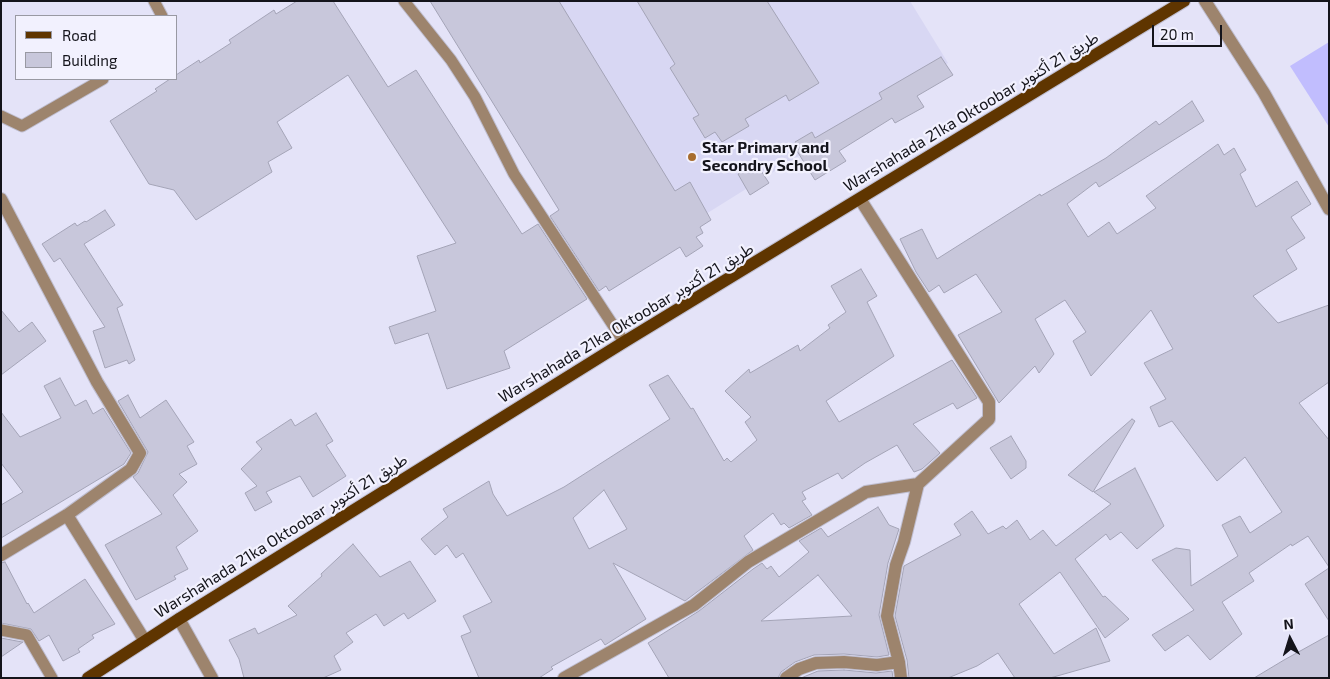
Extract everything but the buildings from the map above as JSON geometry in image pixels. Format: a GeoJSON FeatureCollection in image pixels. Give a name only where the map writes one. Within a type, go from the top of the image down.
{"type":"FeatureCollection","features":[{"type":"Feature","properties":{"kind":"main road","name":"Warshahada 21ka Oktoobar طريق 21 أكتوبر"},"geometry":{"type":"LineString","coordinates":[[88,678],[179,619],[624,342],[1184,1]]}},
{"type":"Feature","properties":{"kind":"street"},"geometry":{"type":"LineString","coordinates":[[1206,1],[1264,93],[1329,209]]}},
{"type":"Feature","properties":{"kind":"street"},"geometry":{"type":"LineString","coordinates":[[1,199],[97,382],[140,452],[131,469],[67,516],[1,554]]}},
{"type":"Feature","properties":{"kind":"street"},"geometry":{"type":"LineString","coordinates":[[564,678],[694,605],[748,562],[866,492],[918,484],[989,419],[989,402],[860,200]]}},
{"type":"Feature","properties":{"kind":"street"},"geometry":{"type":"LineString","coordinates":[[901,678],[899,662],[887,616],[896,565],[904,542],[918,484]]}},
{"type":"Feature","properties":{"kind":"street"},"geometry":{"type":"LineString","coordinates":[[67,516],[145,641]]}},
{"type":"Feature","properties":{"kind":"street"},"geometry":{"type":"LineString","coordinates":[[179,619],[212,678]]}},
{"type":"Feature","properties":{"kind":"street"},"geometry":{"type":"LineString","coordinates":[[786,678],[799,669],[816,663],[844,662],[877,665],[899,662]]}},
{"type":"Feature","properties":{"kind":"lane"},"geometry":{"type":"LineString","coordinates":[[154,1],[161,15]]}},
{"type":"Feature","properties":{"kind":"lane"},"geometry":{"type":"LineString","coordinates":[[404,1],[422,21],[456,67],[475,97],[514,174],[624,342]]}},
{"type":"Feature","properties":{"kind":"lane"},"geometry":{"type":"LineString","coordinates":[[1,116],[22,126],[100,80]]}},
{"type":"Feature","properties":{"kind":"lane"},"geometry":{"type":"LineString","coordinates":[[1,630],[26,636],[52,678]]}},
{"type":"Feature","properties":{"kind":"shaded area","name":"Star Primary and Secondry School"},"geometry":{"type":"Polygon","coordinates":[[[491,1],[910,1],[948,63],[645,252],[491,1]]]}},
{"type":"Feature","properties":{"kind":"shaded area"},"geometry":{"type":"Polygon","coordinates":[[[1329,42],[1329,127],[1290,66],[1329,42]]]}},
{"type":"Feature","properties":{"kind":"place","name":"Star Primary and Secondry School"},"geometry":{"type":"Point","coordinates":[692,157]}}]}
